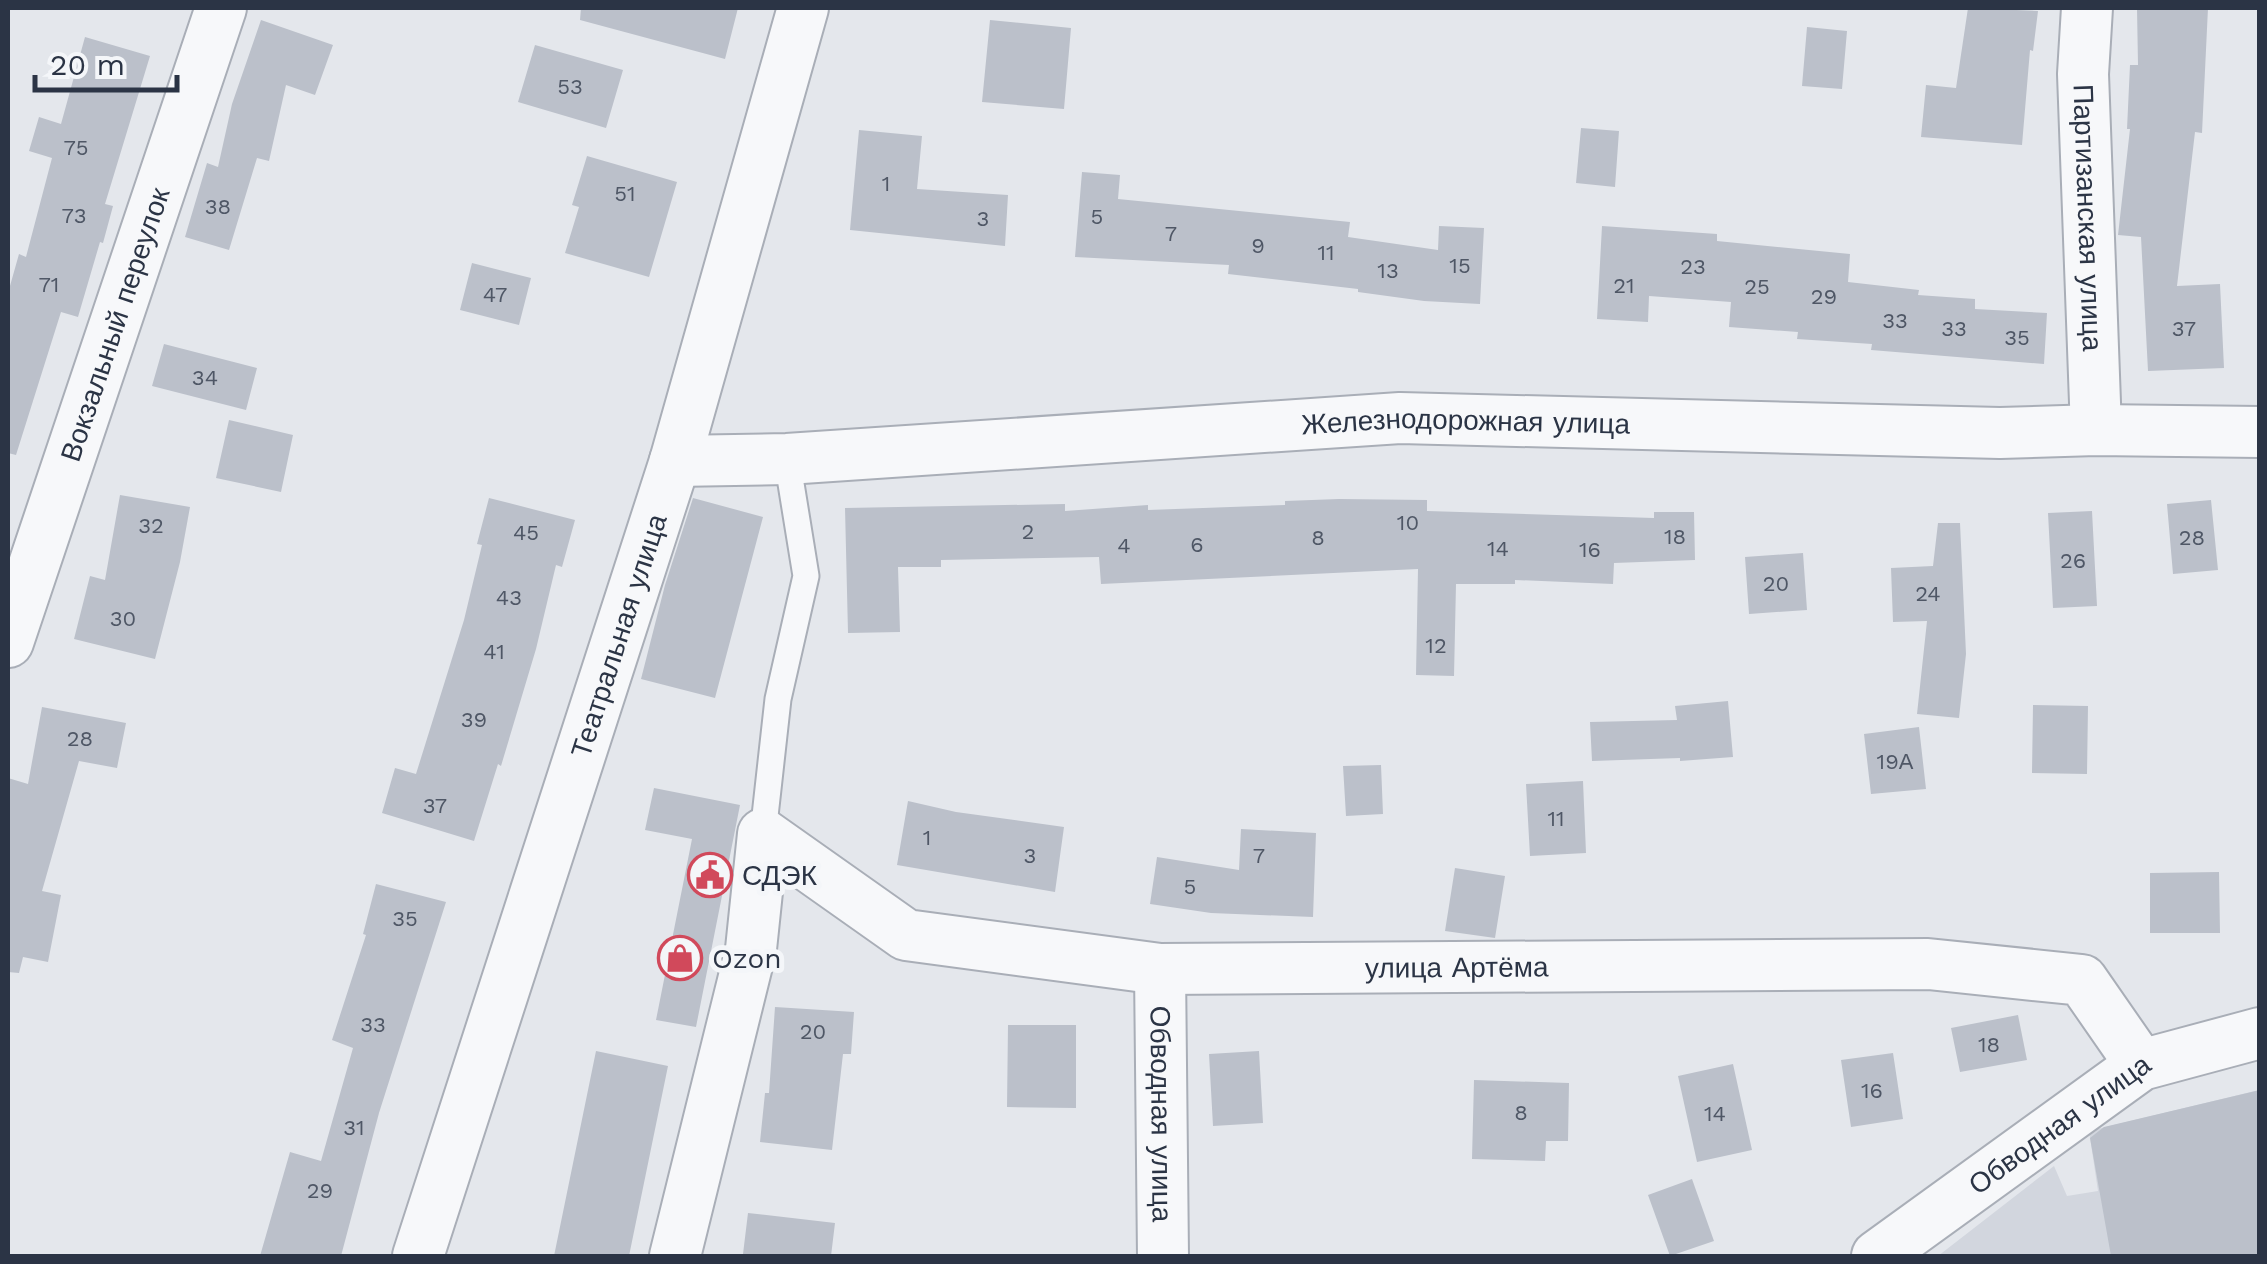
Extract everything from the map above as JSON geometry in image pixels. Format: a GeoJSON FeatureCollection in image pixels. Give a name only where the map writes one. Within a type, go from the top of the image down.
{"type":"FeatureCollection","features":[{"type":"Feature","properties":{"kind":"street","name":"Вокзальный переулок"},"geometry":{"type":"LineString","coordinates":[[8,642],[222,8]]}},
{"type":"Feature","properties":{"kind":"street","name":"Театральная улица"},"geometry":{"type":"LineString","coordinates":[[418,1256],[675,461],[802,8]]}},
{"type":"Feature","properties":{"kind":"street","name":"Партизанская улица"},"geometry":{"type":"LineString","coordinates":[[2087,8],[2083,74],[2096,430]]}},
{"type":"Feature","properties":{"kind":"street","name":"Железнодорожная улица"},"geometry":{"type":"LineString","coordinates":[[675,461],[787,459],[1400,418],[2000,433],[2260,432]]}},
{"type":"Feature","properties":{"kind":"street","name":"улица Артёма"},"geometry":{"type":"LineString","coordinates":[[764,834],[906,935],[1160,970],[1928,964],[2082,980],[2141,1065]]}},
{"type":"Feature","properties":{"kind":"street"},"geometry":{"type":"LineString","coordinates":[[674,1256],[751,948],[764,834]]}},
{"type":"Feature","properties":{"kind":"street","name":"Обводная улица"},"geometry":{"type":"LineString","coordinates":[[1160,970],[1162,1256]]}},
{"type":"Feature","properties":{"kind":"street","name":"Обводная улица"},"geometry":{"type":"LineString","coordinates":[[1877,1256],[2141,1065],[2260,1034]]}},
{"type":"Feature","properties":{"kind":"lane"},"geometry":{"type":"LineString","coordinates":[[764,834],[778,699],[806,576],[787,459]]}},
{"type":"Feature","properties":{"kind":"shaded area"},"geometry":{"type":"Polygon","coordinates":[[[2259,1090],[2259,1256],[1938,1256],[2054,1166],[2067,1196],[2098,1191],[2089,1131],[2259,1090]]]}},
{"type":"Feature","properties":{"kind":"building"},"geometry":{"type":"Polygon","coordinates":[[[581,8],[738,8],[725,59],[580,20],[581,8]]]}},
{"type":"Feature","properties":{"kind":"building"},"geometry":{"type":"Polygon","coordinates":[[[1968,8],[2038,11],[2033,51],[2030,50],[2022,145],[1921,137],[1926,85],[1956,88],[1968,8]]]}},
{"type":"Feature","properties":{"kind":"building"},"geometry":{"type":"Polygon","coordinates":[[[2137,8],[2208,8],[2202,133],[2195,132],[2177,286],[2220,284],[2224,368],[2148,371],[2141,237],[2118,235],[2130,129],[2130,65],[2138,65],[2137,8]]]}},
{"type":"Feature","properties":{"kind":"building"},"geometry":{"type":"Polygon","coordinates":[[[261,20],[333,45],[315,95],[286,85],[269,161],[257,158],[229,250],[185,237],[207,163],[218,167],[232,104],[261,20]]]}},
{"type":"Feature","properties":{"kind":"building"},"geometry":{"type":"Polygon","coordinates":[[[990,20],[1071,28],[1064,109],[982,102],[990,20]]]}},
{"type":"Feature","properties":{"kind":"building"},"geometry":{"type":"Polygon","coordinates":[[[1807,27],[1847,31],[1842,89],[1802,86],[1807,27]]]}},
{"type":"Feature","properties":{"kind":"building"},"geometry":{"type":"Polygon","coordinates":[[[85,37],[150,56],[105,204],[113,206],[103,243],[100,242],[78,317],[61,312],[16,455],[8,453],[8,293],[19,254],[26,257],[52,158],[29,151],[39,117],[61,124],[85,37]]]}},
{"type":"Feature","properties":{"kind":"building"},"geometry":{"type":"Polygon","coordinates":[[[535,45],[623,70],[606,128],[518,102],[535,45]]]}},
{"type":"Feature","properties":{"kind":"building"},"geometry":{"type":"Polygon","coordinates":[[[1581,128],[1619,131],[1615,187],[1576,183],[1581,128]]]}},
{"type":"Feature","properties":{"kind":"building"},"geometry":{"type":"Polygon","coordinates":[[[859,130],[922,136],[917,189],[1008,195],[1005,246],[850,230],[859,130]]]}},
{"type":"Feature","properties":{"kind":"building"},"geometry":{"type":"Polygon","coordinates":[[[587,156],[677,182],[649,277],[565,253],[579,207],[572,205],[587,156]]]}},
{"type":"Feature","properties":{"kind":"building"},"geometry":{"type":"Polygon","coordinates":[[[1082,172],[1120,175],[1118,199],[1350,222],[1348,237],[1438,250],[1439,226],[1484,228],[1480,304],[1424,301],[1228,274],[1229,265],[1075,257],[1082,172]]]}},
{"type":"Feature","properties":{"kind":"building"},"geometry":{"type":"Polygon","coordinates":[[[1602,226],[1717,234],[1717,241],[1850,254],[1848,282],[1919,290],[1918,295],[1975,299],[1975,309],[2047,313],[2044,364],[1871,350],[1872,344],[1797,339],[1798,332],[1729,327],[1731,302],[1649,296],[1648,322],[1597,319],[1602,226]]]}},
{"type":"Feature","properties":{"kind":"building"},"geometry":{"type":"Polygon","coordinates":[[[472,263],[531,278],[519,325],[460,310],[472,263]]]}},
{"type":"Feature","properties":{"kind":"building"},"geometry":{"type":"Polygon","coordinates":[[[164,344],[257,368],[246,410],[152,386],[164,344]]]}},
{"type":"Feature","properties":{"kind":"building"},"geometry":{"type":"Polygon","coordinates":[[[229,420],[293,435],[281,492],[216,478],[229,420]]]}},
{"type":"Feature","properties":{"kind":"building"},"geometry":{"type":"Polygon","coordinates":[[[120,495],[190,507],[155,659],[74,639],[90,576],[105,580],[120,495]]]}},
{"type":"Feature","properties":{"kind":"building"},"geometry":{"type":"Polygon","coordinates":[[[489,498],[575,520],[562,567],[556,565],[536,649],[474,841],[382,813],[395,768],[416,774],[464,620],[489,498]]]}},
{"type":"Feature","properties":{"kind":"building"},"geometry":{"type":"Polygon","coordinates":[[[693,498],[763,517],[715,698],[641,679],[693,498]]]}},
{"type":"Feature","properties":{"kind":"building"},"geometry":{"type":"Polygon","coordinates":[[[1339,499],[1427,500],[1427,511],[1654,518],[1654,512],[1694,512],[1695,560],[1614,563],[1613,584],[1515,580],[1515,584],[1456,584],[1454,676],[1416,675],[1418,569],[1101,584],[1099,557],[941,560],[941,567],[898,567],[900,632],[848,633],[845,508],[1065,504],[1065,511],[1148,505],[1148,510],[1339,499]]]}},
{"type":"Feature","properties":{"kind":"building"},"geometry":{"type":"Polygon","coordinates":[[[2211,500],[2218,570],[2173,574],[2167,504],[2211,500]]]}},
{"type":"Feature","properties":{"kind":"building"},"geometry":{"type":"Polygon","coordinates":[[[2092,511],[2097,606],[2053,608],[2048,513],[2092,511]]]}},
{"type":"Feature","properties":{"kind":"building"},"geometry":{"type":"Polygon","coordinates":[[[1938,523],[1960,523],[1966,654],[1959,718],[1917,714],[1927,621],[1893,622],[1891,568],[1933,566],[1938,523]]]}},
{"type":"Feature","properties":{"kind":"building"},"geometry":{"type":"Polygon","coordinates":[[[1803,553],[1807,610],[1749,614],[1745,557],[1803,553]]]}},
{"type":"Feature","properties":{"kind":"building"},"geometry":{"type":"Polygon","coordinates":[[[1728,701],[1733,757],[1592,761],[1590,722],[1677,720],[1675,706],[1728,701]]]}},
{"type":"Feature","properties":{"kind":"building"},"geometry":{"type":"Polygon","coordinates":[[[2033,705],[2088,706],[2087,774],[2032,773],[2033,705]]]}},
{"type":"Feature","properties":{"kind":"building"},"geometry":{"type":"Polygon","coordinates":[[[42,707],[126,723],[117,768],[79,761],[42,891],[61,895],[48,962],[23,957],[19,973],[8,972],[8,778],[28,784],[42,707]]]}},
{"type":"Feature","properties":{"kind":"building"},"geometry":{"type":"Polygon","coordinates":[[[1919,727],[1926,789],[1871,794],[1864,734],[1919,727]]]}},
{"type":"Feature","properties":{"kind":"building"},"geometry":{"type":"Polygon","coordinates":[[[1381,765],[1383,814],[1346,816],[1343,766],[1381,765]]]}},
{"type":"Feature","properties":{"kind":"building"},"geometry":{"type":"Polygon","coordinates":[[[1583,781],[1586,853],[1530,856],[1526,784],[1583,781]]]}},
{"type":"Feature","properties":{"kind":"building"},"geometry":{"type":"Polygon","coordinates":[[[654,788],[740,805],[696,1027],[656,1020],[692,839],[645,830],[654,788]]]}},
{"type":"Feature","properties":{"kind":"building"},"geometry":{"type":"Polygon","coordinates":[[[908,801],[1064,827],[1055,892],[897,865],[908,801]]]}},
{"type":"Feature","properties":{"kind":"building"},"geometry":{"type":"Polygon","coordinates":[[[1241,829],[1316,833],[1313,917],[1211,913],[1150,904],[1157,857],[1239,870],[1241,829]]]}},
{"type":"Feature","properties":{"kind":"building"},"geometry":{"type":"Polygon","coordinates":[[[1455,868],[1505,876],[1495,938],[1445,931],[1455,868]]]}},
{"type":"Feature","properties":{"kind":"building"},"geometry":{"type":"Polygon","coordinates":[[[2219,872],[2220,933],[2150,933],[2150,873],[2219,872]]]}},
{"type":"Feature","properties":{"kind":"building"},"geometry":{"type":"Polygon","coordinates":[[[376,884],[446,902],[379,1113],[341,1256],[260,1256],[290,1152],[321,1161],[353,1048],[332,1040],[366,935],[363,934],[376,884]]]}},
{"type":"Feature","properties":{"kind":"building"},"geometry":{"type":"Polygon","coordinates":[[[775,1007],[854,1012],[851,1054],[843,1054],[832,1150],[760,1142],[765,1093],[769,1093],[775,1007]]]}},
{"type":"Feature","properties":{"kind":"building"},"geometry":{"type":"Polygon","coordinates":[[[2018,1015],[2027,1060],[1960,1072],[1951,1028],[2018,1015]]]}},
{"type":"Feature","properties":{"kind":"building"},"geometry":{"type":"Polygon","coordinates":[[[1008,1025],[1076,1025],[1076,1108],[1007,1107],[1008,1025]]]}},
{"type":"Feature","properties":{"kind":"building"},"geometry":{"type":"Polygon","coordinates":[[[596,1051],[668,1066],[629,1256],[554,1256],[596,1051]]]}},
{"type":"Feature","properties":{"kind":"building"},"geometry":{"type":"Polygon","coordinates":[[[1259,1051],[1263,1123],[1213,1126],[1209,1054],[1259,1051]]]}},
{"type":"Feature","properties":{"kind":"building"},"geometry":{"type":"Polygon","coordinates":[[[1893,1053],[1903,1119],[1851,1127],[1841,1060],[1893,1053]]]}},
{"type":"Feature","properties":{"kind":"building"},"geometry":{"type":"Polygon","coordinates":[[[1733,1064],[1752,1150],[1697,1162],[1678,1076],[1733,1064]]]}},
{"type":"Feature","properties":{"kind":"building"},"geometry":{"type":"Polygon","coordinates":[[[1474,1080],[1569,1083],[1568,1141],[1546,1141],[1545,1161],[1472,1159],[1474,1080]]]}},
{"type":"Feature","properties":{"kind":"building"},"geometry":{"type":"Polygon","coordinates":[[[2260,1090],[2260,1256],[2111,1256],[2090,1138],[2104,1127],[2260,1090]]]}},
{"type":"Feature","properties":{"kind":"building"},"geometry":{"type":"Polygon","coordinates":[[[1692,1179],[1714,1241],[1670,1256],[1648,1195],[1692,1179]]]}},
{"type":"Feature","properties":{"kind":"building"},"geometry":{"type":"Polygon","coordinates":[[[748,1213],[835,1223],[831,1256],[743,1254],[748,1213]]]}},
{"type":"Feature","properties":{"kind":"place","name":"СДЭК"},"geometry":{"type":"Point","coordinates":[710,875]}},
{"type":"Feature","properties":{"kind":"place","name":"Ozon"},"geometry":{"type":"Point","coordinates":[680,958]}}]}
